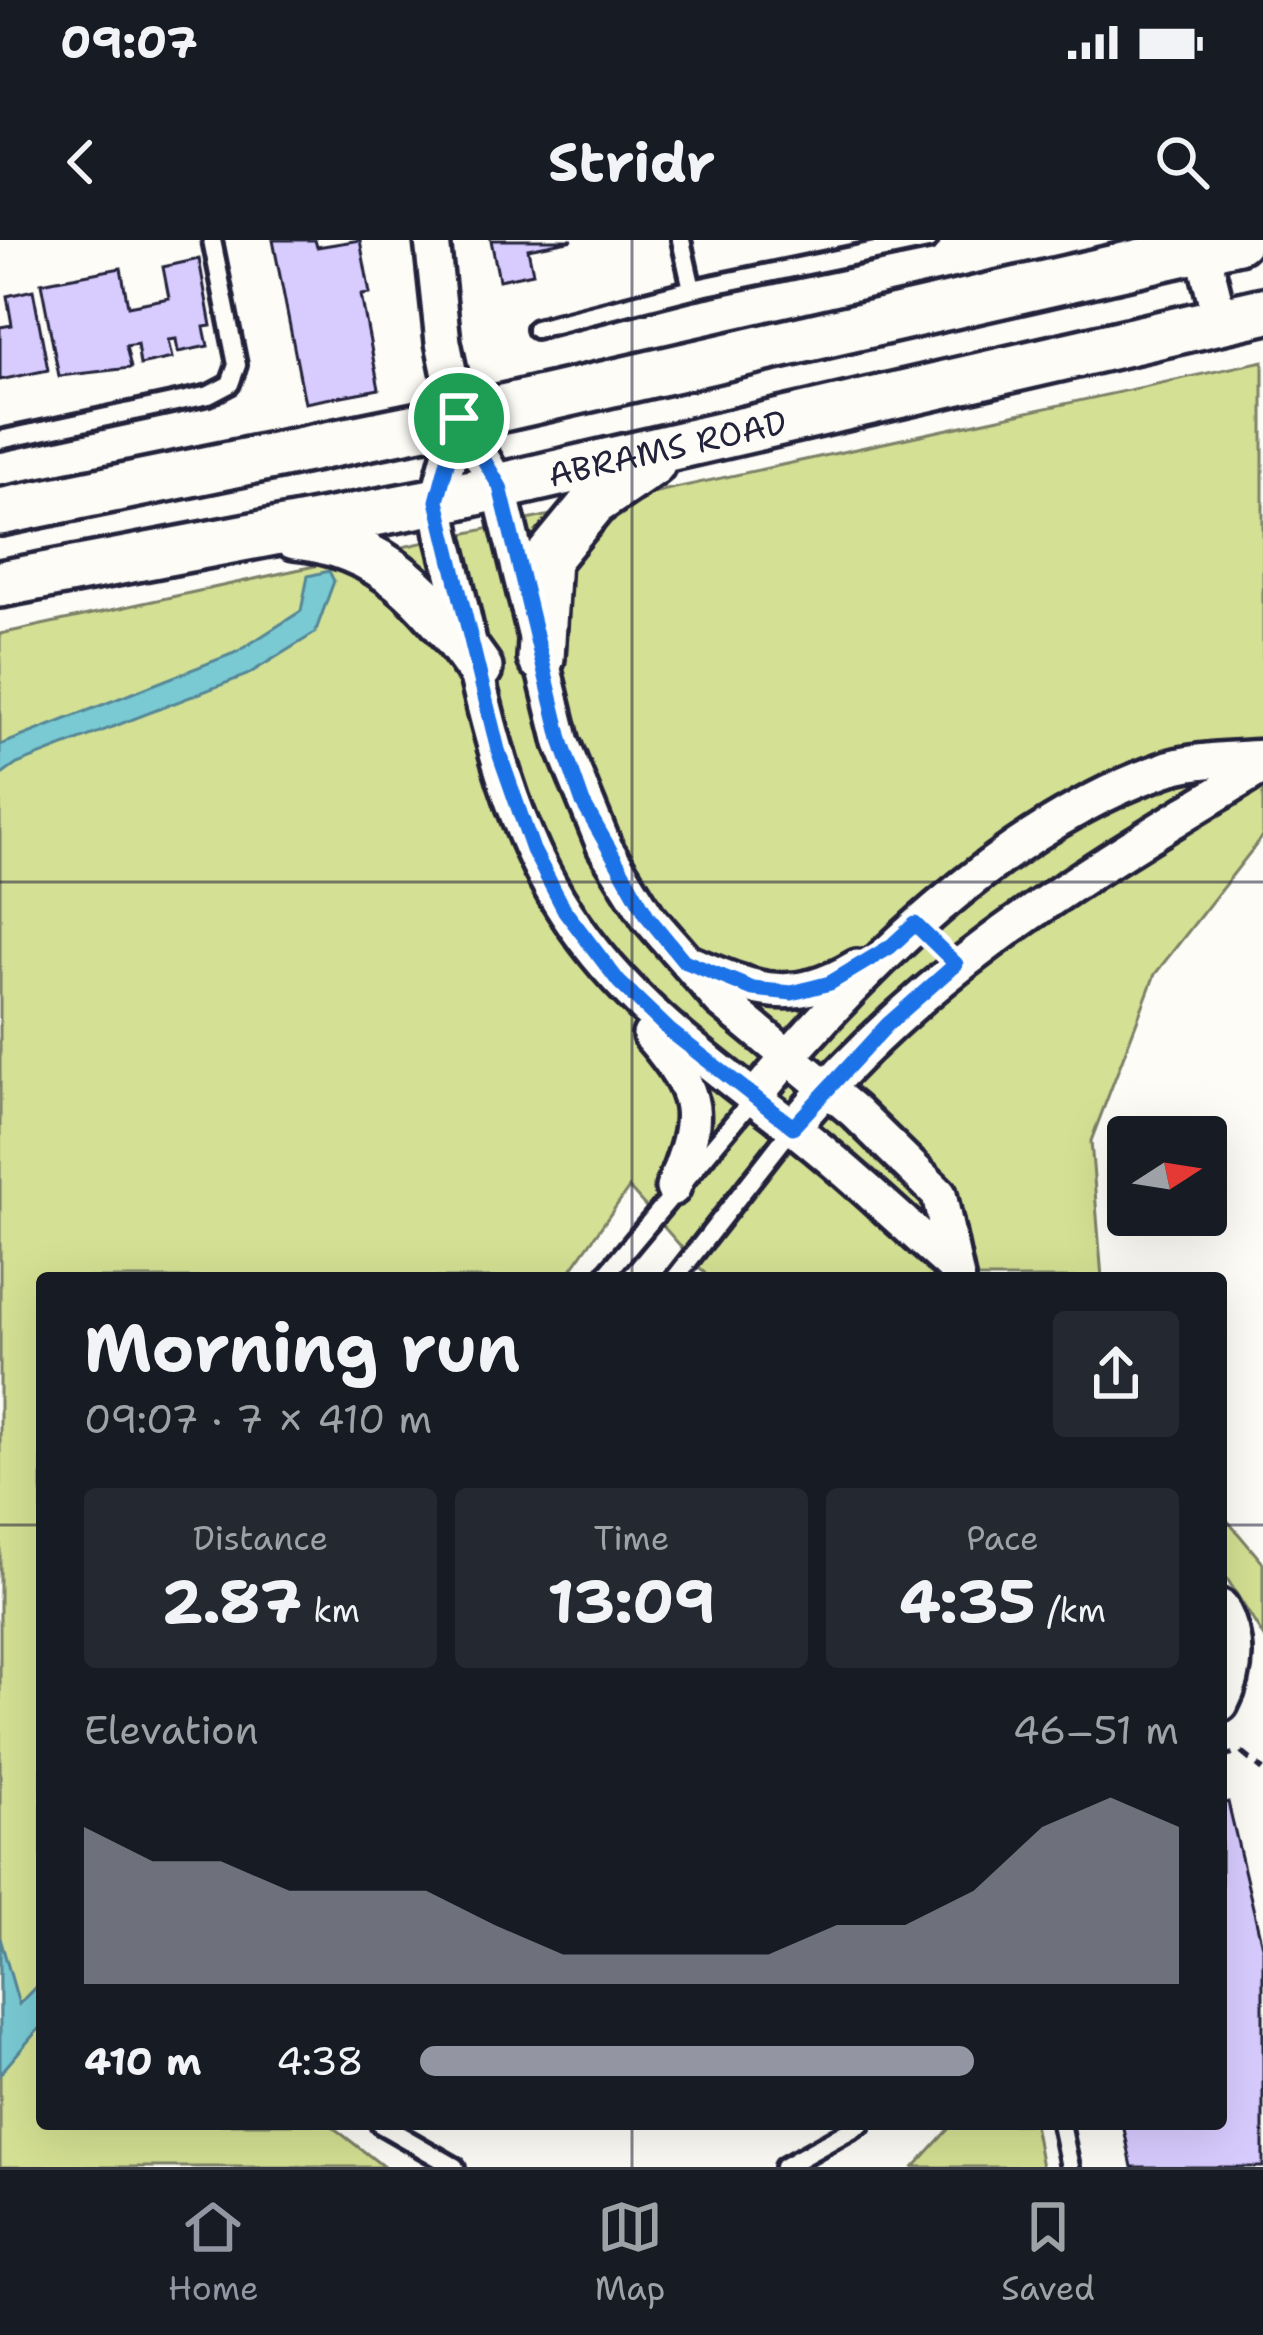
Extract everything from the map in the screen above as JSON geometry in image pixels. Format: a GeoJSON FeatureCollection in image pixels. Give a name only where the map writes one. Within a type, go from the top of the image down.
{"type":"FeatureCollection","features":[{"type":"Feature","properties":{"kind":"main road"},"geometry":{"type":"LineString","coordinates":[[0,512],[459,418],[1213,242]]}},
{"type":"Feature","properties":{"kind":"main road","name":"ABRAMS ROAD"},"geometry":{"type":"LineString","coordinates":[[0,584],[437,501],[1241,316]]}},
{"type":"Feature","properties":{"kind":"main road"},"geometry":{"type":"LineString","coordinates":[[541,658],[547,560],[568,529],[622,479],[689,445]]}},
{"type":"Feature","properties":{"kind":"main road"},"geometry":{"type":"LineString","coordinates":[[214,541],[297,536],[338,542],[378,560],[439,610],[479,668]]}},
{"type":"Feature","properties":{"kind":"street"},"geometry":{"type":"LineString","coordinates":[[432,240],[443,342],[459,418],[500,487],[541,658],[583,803],[648,917],[684,961],[939,1194],[953,1271]]}},
{"type":"Feature","properties":{"kind":"street"},"geometry":{"type":"LineString","coordinates":[[1213,242],[1241,316]]}},
{"type":"Feature","properties":{"kind":"street"},"geometry":{"type":"LineString","coordinates":[[459,418],[437,501],[503,767],[533,850],[565,911],[619,982],[643,1028],[689,1085],[694,1134],[673,1188]]}},
{"type":"Feature","properties":{"kind":"street"},"geometry":{"type":"LineString","coordinates":[[753,1099],[915,924],[1089,804],[1166,768],[1263,757]]}},
{"type":"Feature","properties":{"kind":"street"},"geometry":{"type":"LineString","coordinates":[[793,1127],[826,1087],[956,964],[1110,856],[1263,766]]}},
{"type":"Feature","properties":{"kind":"street"},"geometry":{"type":"LineString","coordinates":[[915,924],[956,964]]}},
{"type":"Feature","properties":{"kind":"street"},"geometry":{"type":"LineString","coordinates":[[684,961],[753,989],[792,993],[830,983],[890,947]]}},
{"type":"Feature","properties":{"kind":"street"},"geometry":{"type":"LineString","coordinates":[[619,982],[753,1099],[793,1127],[953,1271]]}},
{"type":"Feature","properties":{"kind":"street"},"geometry":{"type":"LineString","coordinates":[[1227,1625],[1235,1649],[1227,1688]]}},
{"type":"Feature","properties":{"kind":"lane"},"geometry":{"type":"LineString","coordinates":[[0,440],[209,395],[230,384],[237,365],[212,240]]}},
{"type":"Feature","properties":{"kind":"lane"},"geometry":{"type":"LineString","coordinates":[[681,240],[692,289]]}},
{"type":"Feature","properties":{"kind":"lane"},"geometry":{"type":"LineString","coordinates":[[536,329],[692,289],[928,240]]}},
{"type":"Feature","properties":{"kind":"lane"},"geometry":{"type":"LineString","coordinates":[[610,1272],[673,1188],[701,1167],[753,1099]]}},
{"type":"Feature","properties":{"kind":"lane"},"geometry":{"type":"LineString","coordinates":[[680,1272],[793,1127]]}},
{"type":"Feature","properties":{"kind":"lane"},"geometry":{"type":"LineString","coordinates":[[390,2130],[455,2167]]}},
{"type":"Feature","properties":{"kind":"lane"},"geometry":{"type":"LineString","coordinates":[[784,2167],[850,2130]]}},
{"type":"Feature","properties":{"kind":"lane"},"geometry":{"type":"LineString","coordinates":[[1062,2130],[1070,2167]]}},
{"type":"Feature","properties":{"kind":"path"},"geometry":{"type":"LineString","coordinates":[[1227,1756],[1241,1752],[1263,1770]]}},
{"type":"Feature","properties":{"kind":"green space"},"geometry":{"type":"Polygon","coordinates":[[[1263,361],[1263,836],[1155,974],[1091,1141],[1102,1272],[704,1272],[629,1188],[569,1272],[36,1272],[36,2130],[337,2130],[384,2167],[0,2167],[0,634],[1263,361]]]}},
{"type":"Feature","properties":{"kind":"green space"},"geometry":{"type":"Polygon","coordinates":[[[1227,1520],[1263,1563],[1263,1636],[1227,1579],[1227,1520]]]}},
{"type":"Feature","properties":{"kind":"green space"},"geometry":{"type":"Polygon","coordinates":[[[948,2130],[1035,2130],[1042,2167],[914,2167],[948,2130]]]}},
{"type":"Feature","properties":{"kind":"water"},"geometry":{"type":"Polygon","coordinates":[[[329,571],[334,581],[315,633],[247,675],[17,764],[0,776],[0,745],[237,652],[301,611],[308,576],[329,571]]]}},
{"type":"Feature","properties":{"kind":"water"},"geometry":{"type":"Polygon","coordinates":[[[0,1938],[19,2004],[36,1986],[36,2032],[0,2074],[0,1938]]]}},
{"type":"Feature","properties":{"kind":"building"},"geometry":{"type":"Polygon","coordinates":[[[273,240],[315,240],[317,247],[360,240],[370,294],[361,295],[379,389],[305,403],[273,240]]]}},
{"type":"Feature","properties":{"kind":"building"},"geometry":{"type":"Polygon","coordinates":[[[491,240],[573,240],[528,249],[533,273],[499,280],[491,240]]]}},
{"type":"Feature","properties":{"kind":"building"},"geometry":{"type":"Polygon","coordinates":[[[199,259],[211,326],[204,327],[208,346],[178,352],[176,339],[168,340],[172,358],[140,365],[137,344],[126,346],[131,368],[59,376],[41,283],[121,268],[128,306],[169,298],[163,267],[199,259]]]}},
{"type":"Feature","properties":{"kind":"building"},"geometry":{"type":"Polygon","coordinates":[[[33,290],[48,370],[0,380],[0,327],[12,325],[7,296],[33,290]]]}},
{"type":"Feature","properties":{"kind":"building"},"geometry":{"type":"Polygon","coordinates":[[[1227,1802],[1263,1950],[1263,2167],[1132,2167],[1124,2130],[1227,2130],[1227,1802]]]}},
{"type":"Feature","properties":{"kind":"route"},"geometry":{"type":"LineString","coordinates":[[459,418],[500,487],[562,743],[583,803],[648,917],[684,961],[753,989],[792,993],[830,983],[890,947],[915,924],[956,964],[888,1024],[793,1127],[670,1031],[619,982],[565,911],[533,850],[498,750],[437,501],[459,418]]}}]}
